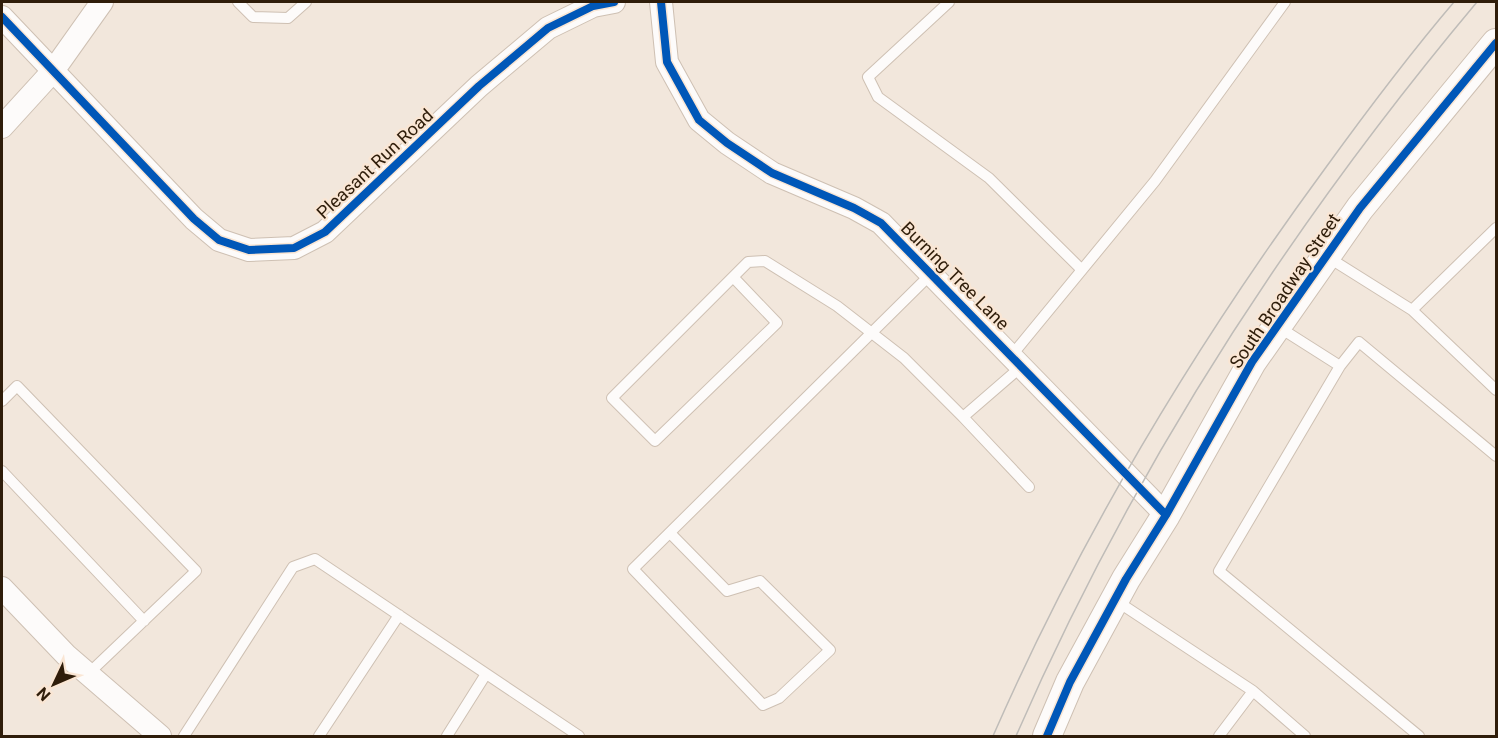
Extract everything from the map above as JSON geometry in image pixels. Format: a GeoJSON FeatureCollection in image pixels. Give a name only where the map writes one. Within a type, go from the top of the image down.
{"type":"FeatureCollection","features":[{"type":"Feature","properties":{"kind":"street"},"geometry":{"type":"LineString","coordinates":[[2,127],[53,71],[102,2]]}},
{"type":"Feature","properties":{"kind":"street","name":"Pleasant Run Road"},"geometry":{"type":"LineString","coordinates":[[2,17],[194,219],[219,240],[249,250],[294,248],[325,232],[479,86],[548,28],[593,6],[614,2]]}},
{"type":"Feature","properties":{"kind":"street","name":"Burning Tree Lane"},"geometry":{"type":"LineString","coordinates":[[661,2],[667,62],[699,120],[727,143],[772,173],[881,223],[1166,515]]}},
{"type":"Feature","properties":{"kind":"street","name":"South Broadway Street"},"geometry":{"type":"LineString","coordinates":[[1047,736],[1070,682],[1115,599],[1166,515],[1252,362],[1360,208],[1497,43]]}},
{"type":"Feature","properties":{"kind":"street"},"geometry":{"type":"LineString","coordinates":[[2,588],[88,674],[155,735]]}},
{"type":"Feature","properties":{"kind":"lane"},"geometry":{"type":"LineString","coordinates":[[238,2],[253,17],[288,18],[306,2]]}},
{"type":"Feature","properties":{"kind":"lane"},"geometry":{"type":"LineString","coordinates":[[949,2],[868,77],[878,97],[989,178],[1082,270]]}},
{"type":"Feature","properties":{"kind":"lane"},"geometry":{"type":"LineString","coordinates":[[963,417],[1017,360],[1082,270],[1155,181],[1285,2]]}},
{"type":"Feature","properties":{"kind":"lane"},"geometry":{"type":"LineString","coordinates":[[1412,310],[1497,228]]}},
{"type":"Feature","properties":{"kind":"lane"},"geometry":{"type":"LineString","coordinates":[[1326,256],[1412,310],[1497,390]]}},
{"type":"Feature","properties":{"kind":"lane"},"geometry":{"type":"LineString","coordinates":[[733,278],[777,322],[655,441],[612,398],[748,262],[765,261],[837,306],[904,358],[1029,487]]}},
{"type":"Feature","properties":{"kind":"lane"},"geometry":{"type":"LineString","coordinates":[[670,533],[727,591],[760,581],[830,650],[779,698],[763,705],[633,569],[932,273]]}},
{"type":"Feature","properties":{"kind":"lane"},"geometry":{"type":"LineString","coordinates":[[1277,326],[1340,366]]}},
{"type":"Feature","properties":{"kind":"lane"},"geometry":{"type":"LineString","coordinates":[[1419,736],[1219,571],[1340,366],[1359,342],[1497,456]]}},
{"type":"Feature","properties":{"kind":"lane"},"geometry":{"type":"LineString","coordinates":[[2,401],[17,386],[196,571],[88,674]]}},
{"type":"Feature","properties":{"kind":"lane"},"geometry":{"type":"LineString","coordinates":[[2,471],[144,621]]}},
{"type":"Feature","properties":{"kind":"lane"},"geometry":{"type":"LineString","coordinates":[[184,736],[293,567],[315,559],[579,736]]}},
{"type":"Feature","properties":{"kind":"lane"},"geometry":{"type":"LineString","coordinates":[[1115,599],[1253,691],[1305,736]]}},
{"type":"Feature","properties":{"kind":"lane"},"geometry":{"type":"LineString","coordinates":[[319,736],[399,615]]}},
{"type":"Feature","properties":{"kind":"lane"},"geometry":{"type":"LineString","coordinates":[[447,736],[486,674]]}},
{"type":"Feature","properties":{"kind":"lane"},"geometry":{"type":"LineString","coordinates":[[1219,736],[1253,691]]}},
{"type":"Feature","properties":{"kind":"tram line"},"geometry":{"type":"LineString","coordinates":[[993,736],[1027,661],[1102,515],[1185,374],[1276,237],[1324,170],[1387,84],[1454,2]]}},
{"type":"Feature","properties":{"kind":"tram line"},"geometry":{"type":"LineString","coordinates":[[1016,736],[1061,637],[1111,540],[1220,352],[1343,173],[1477,2]]}},
{"type":"Feature","properties":{"kind":"cycle path"},"geometry":{"type":"LineString","coordinates":[[2,17],[194,219],[219,240],[249,250],[294,248],[325,232],[479,86],[548,28],[593,6],[614,2]]}},
{"type":"Feature","properties":{"kind":"cycle path"},"geometry":{"type":"LineString","coordinates":[[661,2],[667,62],[699,120],[727,143],[772,173],[854,208],[881,223],[1166,515]]}},
{"type":"Feature","properties":{"kind":"cycle path"},"geometry":{"type":"LineString","coordinates":[[1047,736],[1070,682],[1126,579],[1166,515],[1252,362],[1360,208],[1496,43]]}}]}
